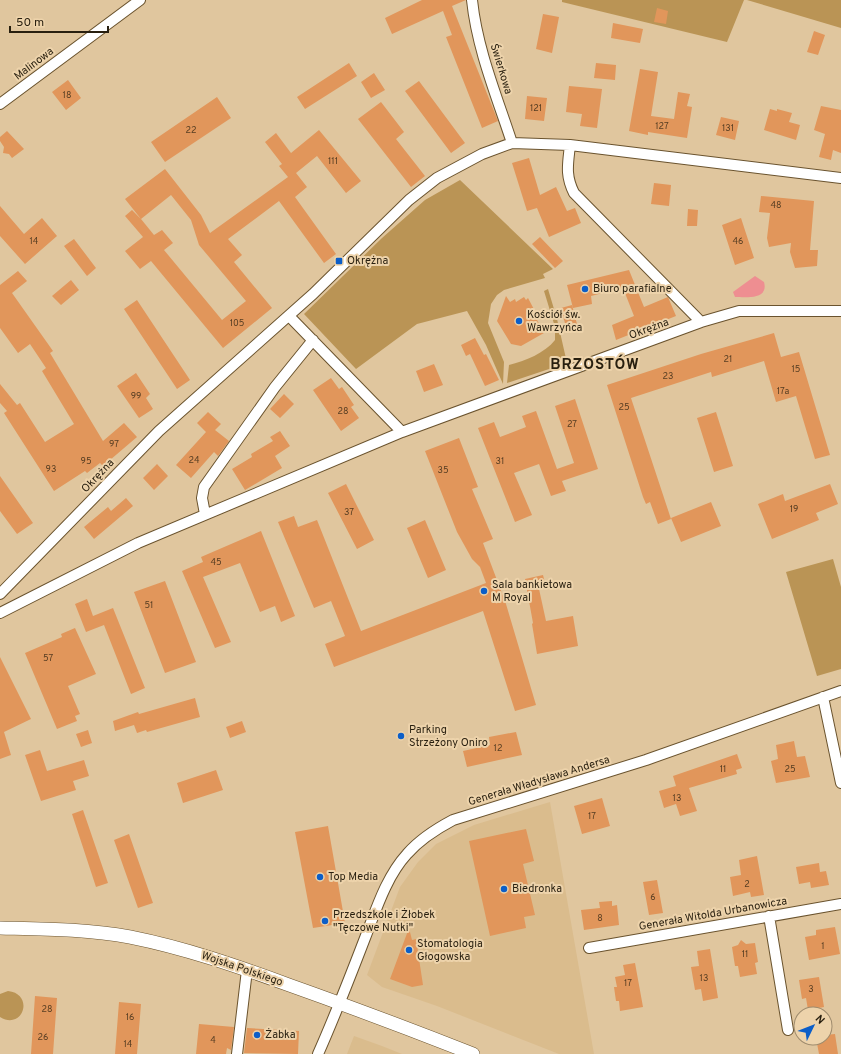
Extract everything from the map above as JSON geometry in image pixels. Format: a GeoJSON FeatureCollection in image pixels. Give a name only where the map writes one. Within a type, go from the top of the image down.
{"type":"FeatureCollection","features":[{"type":"Feature","properties":{"kind":"street","name":"Malinowa"},"geometry":{"type":"LineString","coordinates":[[0,104],[140,0]]}},
{"type":"Feature","properties":{"kind":"street","name":"Świerkowa"},"geometry":{"type":"LineString","coordinates":[[472,0],[489,76],[512,143]]}},
{"type":"Feature","properties":{"kind":"street","name":"Okrężna"},"geometry":{"type":"LineString","coordinates":[[0,594],[159,431],[289,316],[409,200],[437,178],[482,154],[512,143],[570,145],[841,178]]}},
{"type":"Feature","properties":{"kind":"street"},"geometry":{"type":"LineString","coordinates":[[570,145],[567,169],[568,181],[574,193],[701,322]]}},
{"type":"Feature","properties":{"kind":"street","name":"Okrężna"},"geometry":{"type":"LineString","coordinates":[[0,614],[138,543],[205,514],[402,432],[701,322],[739,311],[841,311]]}},
{"type":"Feature","properties":{"kind":"street"},"geometry":{"type":"LineString","coordinates":[[289,316],[402,432]]}},
{"type":"Feature","properties":{"kind":"street"},"geometry":{"type":"LineString","coordinates":[[205,514],[202,498],[204,487],[275,387],[313,340]]}},
{"type":"Feature","properties":{"kind":"street","name":"Generała Władysława Andersa"},"geometry":{"type":"LineString","coordinates":[[318,1054],[379,902],[394,873],[406,854],[438,827],[453,820],[646,760],[841,691]]}},
{"type":"Feature","properties":{"kind":"street"},"geometry":{"type":"LineString","coordinates":[[823,697],[841,784]]}},
{"type":"Feature","properties":{"kind":"street","name":"Generała Witolda Urbanowicza"},"geometry":{"type":"LineString","coordinates":[[589,948],[841,904]]}},
{"type":"Feature","properties":{"kind":"street"},"geometry":{"type":"LineString","coordinates":[[769,916],[788,1030]]}},
{"type":"Feature","properties":{"kind":"street","name":"Wojska Polskiego"},"geometry":{"type":"LineString","coordinates":[[0,928],[73,930],[129,937],[178,948],[340,1002],[473,1054]]}},
{"type":"Feature","properties":{"kind":"street"},"geometry":{"type":"LineString","coordinates":[[237,1054],[247,970]]}},
{"type":"Feature","properties":{"kind":"shaded area"},"geometry":{"type":"Polygon","coordinates":[[[562,0],[744,0],[727,42],[562,2],[562,0]]]}},
{"type":"Feature","properties":{"kind":"shaded area"},"geometry":{"type":"Polygon","coordinates":[[[747,0],[841,0],[841,28],[747,0]]]}},
{"type":"Feature","properties":{"kind":"shaded area"},"geometry":{"type":"Polygon","coordinates":[[[460,180],[553,269],[543,274],[545,278],[504,290],[497,295],[491,304],[488,323],[504,362],[503,384],[486,345],[467,311],[417,324],[356,369],[304,314],[382,238],[425,200],[460,180]]]}},
{"type":"Feature","properties":{"kind":"shaded area"},"geometry":{"type":"Polygon","coordinates":[[[755,276],[764,282],[765,288],[763,292],[756,296],[735,297],[733,292],[755,276]]]}},
{"type":"Feature","properties":{"kind":"shaded area"},"geometry":{"type":"Polygon","coordinates":[[[548,289],[557,319],[567,363],[507,383],[509,365],[540,353],[555,340],[555,327],[544,291],[548,289]]]}},
{"type":"Feature","properties":{"kind":"shaded area"},"geometry":{"type":"Polygon","coordinates":[[[833,559],[841,587],[841,669],[817,676],[786,572],[833,559]]]}},
{"type":"Feature","properties":{"kind":"shaded area"},"geometry":{"type":"Polygon","coordinates":[[[550,802],[594,1054],[559,1054],[437,1006],[382,987],[367,975],[400,887],[418,862],[436,844],[474,825],[550,802]]]}},
{"type":"Feature","properties":{"kind":"shaded area"},"geometry":{"type":"Polygon","coordinates":[[[8,991],[21,998],[23,1010],[20,1016],[15,1019],[8,1020],[0,1017],[0,994],[8,991]]]}},
{"type":"Feature","properties":{"kind":"shaded area"},"geometry":{"type":"Polygon","coordinates":[[[354,1036],[382,1046],[402,1054],[347,1054],[354,1036]]]}},
{"type":"Feature","properties":{"kind":"building"},"geometry":{"type":"Polygon","coordinates":[[[422,0],[466,0],[452,6],[498,121],[482,128],[446,37],[452,35],[443,11],[392,34],[385,18],[422,0]]]}},
{"type":"Feature","properties":{"kind":"building"},"geometry":{"type":"Polygon","coordinates":[[[657,8],[668,11],[666,24],[654,22],[657,8]]]}},
{"type":"Feature","properties":{"kind":"building"},"geometry":{"type":"Polygon","coordinates":[[[543,14],[559,17],[552,53],[536,49],[543,14]]]}},
{"type":"Feature","properties":{"kind":"building"},"geometry":{"type":"Polygon","coordinates":[[[613,23],[643,29],[640,43],[611,38],[613,23]]]}},
{"type":"Feature","properties":{"kind":"building"},"geometry":{"type":"Polygon","coordinates":[[[814,31],[825,35],[818,55],[807,52],[814,31]]]}},
{"type":"Feature","properties":{"kind":"building"},"geometry":{"type":"Polygon","coordinates":[[[349,63],[357,76],[305,109],[297,97],[349,63]]]}},
{"type":"Feature","properties":{"kind":"building"},"geometry":{"type":"Polygon","coordinates":[[[596,63],[616,65],[615,80],[594,78],[596,63]]]}},
{"type":"Feature","properties":{"kind":"building"},"geometry":{"type":"Polygon","coordinates":[[[640,69],[658,72],[651,116],[674,119],[678,92],[690,94],[687,106],[692,107],[687,138],[648,132],[648,135],[629,131],[640,69]]]}},
{"type":"Feature","properties":{"kind":"building"},"geometry":{"type":"Polygon","coordinates":[[[374,73],[385,90],[371,98],[361,82],[374,73]]]}},
{"type":"Feature","properties":{"kind":"building"},"geometry":{"type":"Polygon","coordinates":[[[68,80],[81,98],[66,110],[52,92],[68,80]]]}},
{"type":"Feature","properties":{"kind":"building"},"geometry":{"type":"Polygon","coordinates":[[[419,81],[465,143],[451,153],[405,91],[419,81]]]}},
{"type":"Feature","properties":{"kind":"building"},"geometry":{"type":"Polygon","coordinates":[[[569,86],[602,89],[597,128],[580,126],[582,114],[566,112],[569,86]]]}},
{"type":"Feature","properties":{"kind":"building"},"geometry":{"type":"Polygon","coordinates":[[[527,96],[547,98],[544,121],[525,119],[527,96]]]}},
{"type":"Feature","properties":{"kind":"building"},"geometry":{"type":"Polygon","coordinates":[[[217,97],[231,118],[165,162],[151,142],[217,97]]]}},
{"type":"Feature","properties":{"kind":"building"},"geometry":{"type":"Polygon","coordinates":[[[381,102],[404,132],[396,139],[425,176],[411,187],[358,119],[381,102]]]}},
{"type":"Feature","properties":{"kind":"building"},"geometry":{"type":"Polygon","coordinates":[[[821,106],[841,110],[841,153],[833,150],[831,160],[819,157],[825,134],[814,130],[821,106]]]}},
{"type":"Feature","properties":{"kind":"building"},"geometry":{"type":"Polygon","coordinates":[[[770,109],[777,111],[777,109],[792,113],[789,122],[800,125],[796,140],[764,130],[770,109]]]}},
{"type":"Feature","properties":{"kind":"building"},"geometry":{"type":"Polygon","coordinates":[[[721,117],[739,121],[735,140],[716,135],[721,117]]]}},
{"type":"Feature","properties":{"kind":"building"},"geometry":{"type":"Polygon","coordinates":[[[319,130],[361,181],[346,193],[317,156],[296,173],[307,187],[295,197],[336,254],[324,263],[279,201],[228,239],[242,255],[234,262],[272,308],[223,348],[151,261],[140,269],[125,251],[143,237],[125,216],[132,210],[141,219],[125,199],[165,169],[201,215],[210,233],[288,177],[279,166],[282,164],[265,142],[276,133],[291,153],[319,130]],[[171,195],[141,219],[154,235],[162,230],[173,243],[164,250],[222,320],[246,301],[199,245],[191,220],[171,195]]]}},
{"type":"Feature","properties":{"kind":"building"},"geometry":{"type":"Polygon","coordinates":[[[7,131],[24,149],[12,158],[9,154],[3,153],[4,147],[0,141],[0,137],[7,131]]]}},
{"type":"Feature","properties":{"kind":"building"},"geometry":{"type":"Polygon","coordinates":[[[529,158],[540,195],[556,187],[567,211],[575,208],[581,223],[549,237],[537,208],[527,211],[512,163],[529,158]]]}},
{"type":"Feature","properties":{"kind":"building"},"geometry":{"type":"Polygon","coordinates":[[[654,183],[671,185],[669,206],[651,204],[654,183]]]}},
{"type":"Feature","properties":{"kind":"building"},"geometry":{"type":"Polygon","coordinates":[[[761,196],[814,201],[810,250],[818,250],[817,266],[795,268],[790,252],[791,243],[769,247],[767,238],[770,213],[759,212],[761,196]]]}},
{"type":"Feature","properties":{"kind":"building"},"geometry":{"type":"Polygon","coordinates":[[[0,206],[24,234],[42,218],[57,236],[25,264],[0,236],[0,206]]]}},
{"type":"Feature","properties":{"kind":"building"},"geometry":{"type":"Polygon","coordinates":[[[688,209],[698,210],[697,226],[687,226],[688,209]]]}},
{"type":"Feature","properties":{"kind":"building"},"geometry":{"type":"Polygon","coordinates":[[[741,218],[754,258],[735,265],[722,225],[741,218]]]}},
{"type":"Feature","properties":{"kind":"building"},"geometry":{"type":"Polygon","coordinates":[[[540,237],[563,261],[555,268],[532,244],[540,237]]]}},
{"type":"Feature","properties":{"kind":"building"},"geometry":{"type":"Polygon","coordinates":[[[74,239],[96,268],[87,276],[64,246],[74,239]]]}},
{"type":"Feature","properties":{"kind":"building"},"geometry":{"type":"Polygon","coordinates":[[[629,270],[644,307],[668,297],[676,316],[616,340],[612,325],[634,316],[623,288],[591,296],[592,304],[573,308],[567,285],[629,270]]]}},
{"type":"Feature","properties":{"kind":"building"},"geometry":{"type":"Polygon","coordinates":[[[18,271],[27,281],[12,293],[53,351],[50,353],[103,441],[124,423],[137,437],[103,466],[100,463],[87,473],[85,471],[54,491],[4,413],[7,411],[0,403],[0,384],[17,405],[20,403],[45,442],[74,424],[42,371],[46,368],[30,344],[18,353],[0,328],[0,285],[18,271]]]}},
{"type":"Feature","properties":{"kind":"building"},"geometry":{"type":"Polygon","coordinates":[[[71,280],[79,290],[61,305],[52,296],[71,280]]]}},
{"type":"Feature","properties":{"kind":"building","name":"Kościół św. Wawrzyńca"},"geometry":{"type":"Polygon","coordinates":[[[506,296],[510,302],[515,299],[516,302],[524,297],[526,300],[528,298],[544,333],[521,346],[511,344],[497,321],[506,296]]]}},
{"type":"Feature","properties":{"kind":"building"},"geometry":{"type":"Polygon","coordinates":[[[137,300],[190,380],[177,389],[124,309],[137,300]]]}},
{"type":"Feature","properties":{"kind":"building"},"geometry":{"type":"Polygon","coordinates":[[[572,305],[578,328],[567,331],[561,308],[572,305]]]}},
{"type":"Feature","properties":{"kind":"building"},"geometry":{"type":"Polygon","coordinates":[[[774,333],[781,357],[799,352],[830,455],[815,459],[796,396],[776,402],[764,361],[712,377],[711,372],[631,398],[671,519],[658,524],[650,502],[646,504],[643,497],[607,385],[701,354],[774,333]]]}},
{"type":"Feature","properties":{"kind":"building"},"geometry":{"type":"Polygon","coordinates":[[[475,338],[484,355],[486,354],[499,380],[485,386],[470,354],[466,356],[461,345],[475,338]]]}},
{"type":"Feature","properties":{"kind":"building"},"geometry":{"type":"Polygon","coordinates":[[[434,364],[443,385],[424,392],[416,371],[434,364]]]}},
{"type":"Feature","properties":{"kind":"building"},"geometry":{"type":"Polygon","coordinates":[[[136,373],[150,394],[146,398],[153,409],[139,418],[117,386],[136,373]]]}},
{"type":"Feature","properties":{"kind":"building"},"geometry":{"type":"Polygon","coordinates":[[[331,378],[339,389],[342,387],[354,405],[351,407],[359,418],[341,431],[313,390],[331,378]]]}},
{"type":"Feature","properties":{"kind":"building"},"geometry":{"type":"Polygon","coordinates":[[[284,394],[294,404],[280,418],[270,409],[284,394]]]}},
{"type":"Feature","properties":{"kind":"building"},"geometry":{"type":"Polygon","coordinates":[[[575,399],[598,469],[562,481],[566,491],[551,496],[539,464],[514,473],[532,515],[515,522],[478,428],[494,422],[500,437],[526,427],[522,416],[536,411],[557,469],[574,463],[555,406],[575,399]]]}},
{"type":"Feature","properties":{"kind":"building"},"geometry":{"type":"Polygon","coordinates":[[[208,412],[221,424],[215,430],[229,441],[218,456],[214,452],[191,478],[176,465],[206,432],[197,423],[208,412]]]}},
{"type":"Feature","properties":{"kind":"building"},"geometry":{"type":"Polygon","coordinates":[[[716,412],[733,466],[714,472],[697,418],[716,412]]]}},
{"type":"Feature","properties":{"kind":"building"},"geometry":{"type":"Polygon","coordinates":[[[280,431],[290,446],[275,456],[282,468],[245,490],[232,469],[252,457],[251,454],[273,441],[270,437],[280,431]]]}},
{"type":"Feature","properties":{"kind":"building"},"geometry":{"type":"Polygon","coordinates":[[[459,438],[478,487],[472,489],[493,539],[483,543],[506,604],[536,705],[515,711],[483,611],[334,667],[325,644],[345,636],[331,601],[314,608],[278,522],[294,516],[298,527],[317,520],[361,631],[486,583],[480,567],[472,559],[457,532],[425,451],[459,438]]]}},
{"type":"Feature","properties":{"kind":"building"},"geometry":{"type":"Polygon","coordinates":[[[157,464],[168,476],[154,490],[143,478],[157,464]]]}},
{"type":"Feature","properties":{"kind":"building"},"geometry":{"type":"Polygon","coordinates":[[[0,476],[33,523],[17,534],[0,511],[0,476]]]}},
{"type":"Feature","properties":{"kind":"building"},"geometry":{"type":"Polygon","coordinates":[[[346,484],[374,540],[357,549],[328,493],[346,484]]]}},
{"type":"Feature","properties":{"kind":"building"},"geometry":{"type":"Polygon","coordinates":[[[830,484],[838,504],[816,513],[819,520],[772,539],[758,504],[783,494],[785,501],[830,484]]]}},
{"type":"Feature","properties":{"kind":"building"},"geometry":{"type":"Polygon","coordinates":[[[126,498],[133,506],[94,539],[84,527],[108,507],[111,511],[126,498]]]}},
{"type":"Feature","properties":{"kind":"building"},"geometry":{"type":"Polygon","coordinates":[[[711,502],[721,526],[681,542],[671,518],[711,502]]]}},
{"type":"Feature","properties":{"kind":"building"},"geometry":{"type":"Polygon","coordinates":[[[425,520],[446,570],[428,578],[407,528],[425,520]]]}},
{"type":"Feature","properties":{"kind":"building"},"geometry":{"type":"Polygon","coordinates":[[[261,531],[295,616],[281,622],[275,606],[260,612],[240,563],[203,577],[231,642],[215,648],[182,571],[203,562],[201,557],[261,531]]]}},
{"type":"Feature","properties":{"kind":"building"},"geometry":{"type":"Polygon","coordinates":[[[543,575],[546,587],[539,589],[546,621],[573,616],[578,646],[537,654],[525,579],[543,575]]]}},
{"type":"Feature","properties":{"kind":"building"},"geometry":{"type":"Polygon","coordinates":[[[165,581],[196,662],[165,673],[134,592],[165,581]]]}},
{"type":"Feature","properties":{"kind":"building"},"geometry":{"type":"Polygon","coordinates":[[[87,599],[93,616],[113,608],[145,688],[131,694],[104,625],[86,632],[75,604],[87,599]]]}},
{"type":"Feature","properties":{"kind":"building"},"geometry":{"type":"Polygon","coordinates":[[[75,628],[96,674],[68,686],[80,714],[75,716],[77,721],[57,729],[25,653],[62,637],[61,634],[75,628]]]}},
{"type":"Feature","properties":{"kind":"building"},"geometry":{"type":"Polygon","coordinates":[[[0,657],[31,719],[4,732],[11,755],[0,759],[0,657]]]}},
{"type":"Feature","properties":{"kind":"building"},"geometry":{"type":"Polygon","coordinates":[[[195,698],[200,717],[147,732],[146,730],[137,733],[134,725],[115,731],[113,721],[138,712],[139,714],[195,698]]]}},
{"type":"Feature","properties":{"kind":"building"},"geometry":{"type":"Polygon","coordinates":[[[242,721],[246,732],[230,738],[226,727],[242,721]]]}},
{"type":"Feature","properties":{"kind":"building"},"geometry":{"type":"Polygon","coordinates":[[[88,730],[92,743],[81,747],[76,734],[88,730]]]}},
{"type":"Feature","properties":{"kind":"building"},"geometry":{"type":"Polygon","coordinates":[[[516,732],[522,755],[467,767],[463,751],[490,745],[489,737],[516,732]]]}},
{"type":"Feature","properties":{"kind":"building"},"geometry":{"type":"Polygon","coordinates":[[[794,741],[797,757],[805,756],[810,777],[776,783],[771,761],[778,759],[776,745],[794,741]]]}},
{"type":"Feature","properties":{"kind":"building"},"geometry":{"type":"Polygon","coordinates":[[[40,750],[47,771],[84,760],[89,776],[73,781],[76,790],[41,801],[25,755],[40,750]]]}},
{"type":"Feature","properties":{"kind":"building"},"geometry":{"type":"Polygon","coordinates":[[[737,754],[742,768],[736,770],[737,774],[689,788],[697,811],[680,816],[676,804],[664,808],[659,791],[676,786],[673,776],[737,754]]]}},
{"type":"Feature","properties":{"kind":"building"},"geometry":{"type":"Polygon","coordinates":[[[216,770],[223,790],[183,803],[177,783],[216,770]]]}},
{"type":"Feature","properties":{"kind":"building"},"geometry":{"type":"Polygon","coordinates":[[[602,798],[610,826],[582,834],[574,806],[602,798]]]}},
{"type":"Feature","properties":{"kind":"building"},"geometry":{"type":"Polygon","coordinates":[[[83,810],[108,883],[96,887],[72,814],[83,810]]]}},
{"type":"Feature","properties":{"kind":"building","name":"Top Media"},"geometry":{"type":"Polygon","coordinates":[[[328,826],[345,923],[313,928],[295,832],[328,826]]]}},
{"type":"Feature","properties":{"kind":"building","name":"Biedronka"},"geometry":{"type":"Polygon","coordinates":[[[526,829],[534,861],[523,864],[535,915],[524,917],[526,928],[490,936],[469,841],[526,829]]]}},
{"type":"Feature","properties":{"kind":"building"},"geometry":{"type":"Polygon","coordinates":[[[129,834],[153,903],[138,908],[114,840],[129,834]]]}},
{"type":"Feature","properties":{"kind":"building"},"geometry":{"type":"Polygon","coordinates":[[[757,856],[764,895],[751,897],[750,892],[733,896],[730,877],[741,875],[739,860],[757,856]]]}},
{"type":"Feature","properties":{"kind":"building"},"geometry":{"type":"Polygon","coordinates":[[[819,863],[820,872],[826,871],[829,885],[811,888],[810,882],[799,884],[796,867],[819,863]]]}},
{"type":"Feature","properties":{"kind":"building"},"geometry":{"type":"Polygon","coordinates":[[[657,880],[663,913],[649,915],[643,882],[657,880]]]}},
{"type":"Feature","properties":{"kind":"building"},"geometry":{"type":"Polygon","coordinates":[[[612,901],[612,906],[617,905],[619,925],[584,930],[581,910],[600,908],[599,902],[612,901]]]}},
{"type":"Feature","properties":{"kind":"building"},"geometry":{"type":"Polygon","coordinates":[[[835,927],[840,954],[809,960],[805,937],[816,935],[816,930],[835,927]]]}},
{"type":"Feature","properties":{"kind":"building","name":"Stomatologia Głogowska"},"geometry":{"type":"Polygon","coordinates":[[[409,928],[412,940],[416,939],[423,985],[412,987],[390,979],[409,928]]]}},
{"type":"Feature","properties":{"kind":"building"},"geometry":{"type":"Polygon","coordinates":[[[741,940],[746,944],[755,943],[758,962],[755,963],[757,974],[740,977],[738,966],[735,966],[732,947],[738,945],[741,940]]]}},
{"type":"Feature","properties":{"kind":"building"},"geometry":{"type":"Polygon","coordinates":[[[710,949],[718,998],[703,1001],[701,989],[695,990],[691,967],[699,966],[697,951],[710,949]]]}},
{"type":"Feature","properties":{"kind":"building"},"geometry":{"type":"Polygon","coordinates":[[[635,963],[643,1007],[620,1011],[619,1001],[616,1001],[614,987],[617,987],[615,977],[625,975],[623,965],[635,963]]]}},
{"type":"Feature","properties":{"kind":"building"},"geometry":{"type":"Polygon","coordinates":[[[819,977],[824,1006],[807,1006],[806,998],[802,999],[799,980],[819,977]]]}},
{"type":"Feature","properties":{"kind":"building"},"geometry":{"type":"Polygon","coordinates":[[[35,996],[57,998],[53,1054],[31,1054],[35,996]]]}},
{"type":"Feature","properties":{"kind":"building"},"geometry":{"type":"Polygon","coordinates":[[[119,1002],[141,1004],[137,1054],[115,1054],[119,1002]]]}},
{"type":"Feature","properties":{"kind":"building"},"geometry":{"type":"Polygon","coordinates":[[[199,1024],[234,1027],[231,1050],[227,1048],[226,1054],[196,1054],[199,1024]]]}},
{"type":"Feature","properties":{"kind":"building"},"geometry":{"type":"Polygon","coordinates":[[[247,1028],[299,1031],[298,1054],[244,1053],[247,1028]]]}},
{"type":"Feature","properties":{"kind":"building"},"geometry":{"type":"Polygon","coordinates":[[[833,1034],[835,1034],[838,1054],[819,1054],[818,1046],[833,1046],[833,1034]]]}},
{"type":"Feature","properties":{"kind":"place","name":"Okrężna"},"geometry":{"type":"Point","coordinates":[339,261]}},
{"type":"Feature","properties":{"kind":"place","name":"Biuro parafialne"},"geometry":{"type":"Point","coordinates":[585,289]}},
{"type":"Feature","properties":{"kind":"place","name":"Kościół św. Wawrzyńca"},"geometry":{"type":"Point","coordinates":[519,321]}},
{"type":"Feature","properties":{"kind":"place","name":"Sala bankietowa M Royal"},"geometry":{"type":"Point","coordinates":[484,591]}},
{"type":"Feature","properties":{"kind":"place","name":"Parking Strzeżony Oniro"},"geometry":{"type":"Point","coordinates":[401,736]}},
{"type":"Feature","properties":{"kind":"place","name":"Top Media"},"geometry":{"type":"Point","coordinates":[320,877]}},
{"type":"Feature","properties":{"kind":"place","name":"Biedronka"},"geometry":{"type":"Point","coordinates":[504,889]}},
{"type":"Feature","properties":{"kind":"place","name":"Przedszkole i Żłobek \"Tęczowe Nutki\""},"geometry":{"type":"Point","coordinates":[325,921]}},
{"type":"Feature","properties":{"kind":"place","name":"Stomatologia Głogowska"},"geometry":{"type":"Point","coordinates":[409,950]}},
{"type":"Feature","properties":{"kind":"place","name":"Żabka"},"geometry":{"type":"Point","coordinates":[257,1035]}},
{"type":"Feature","properties":{"kind":"district","name":"BRZOSTÓW"},"geometry":{"type":"Point","coordinates":[595,365]}}]}
